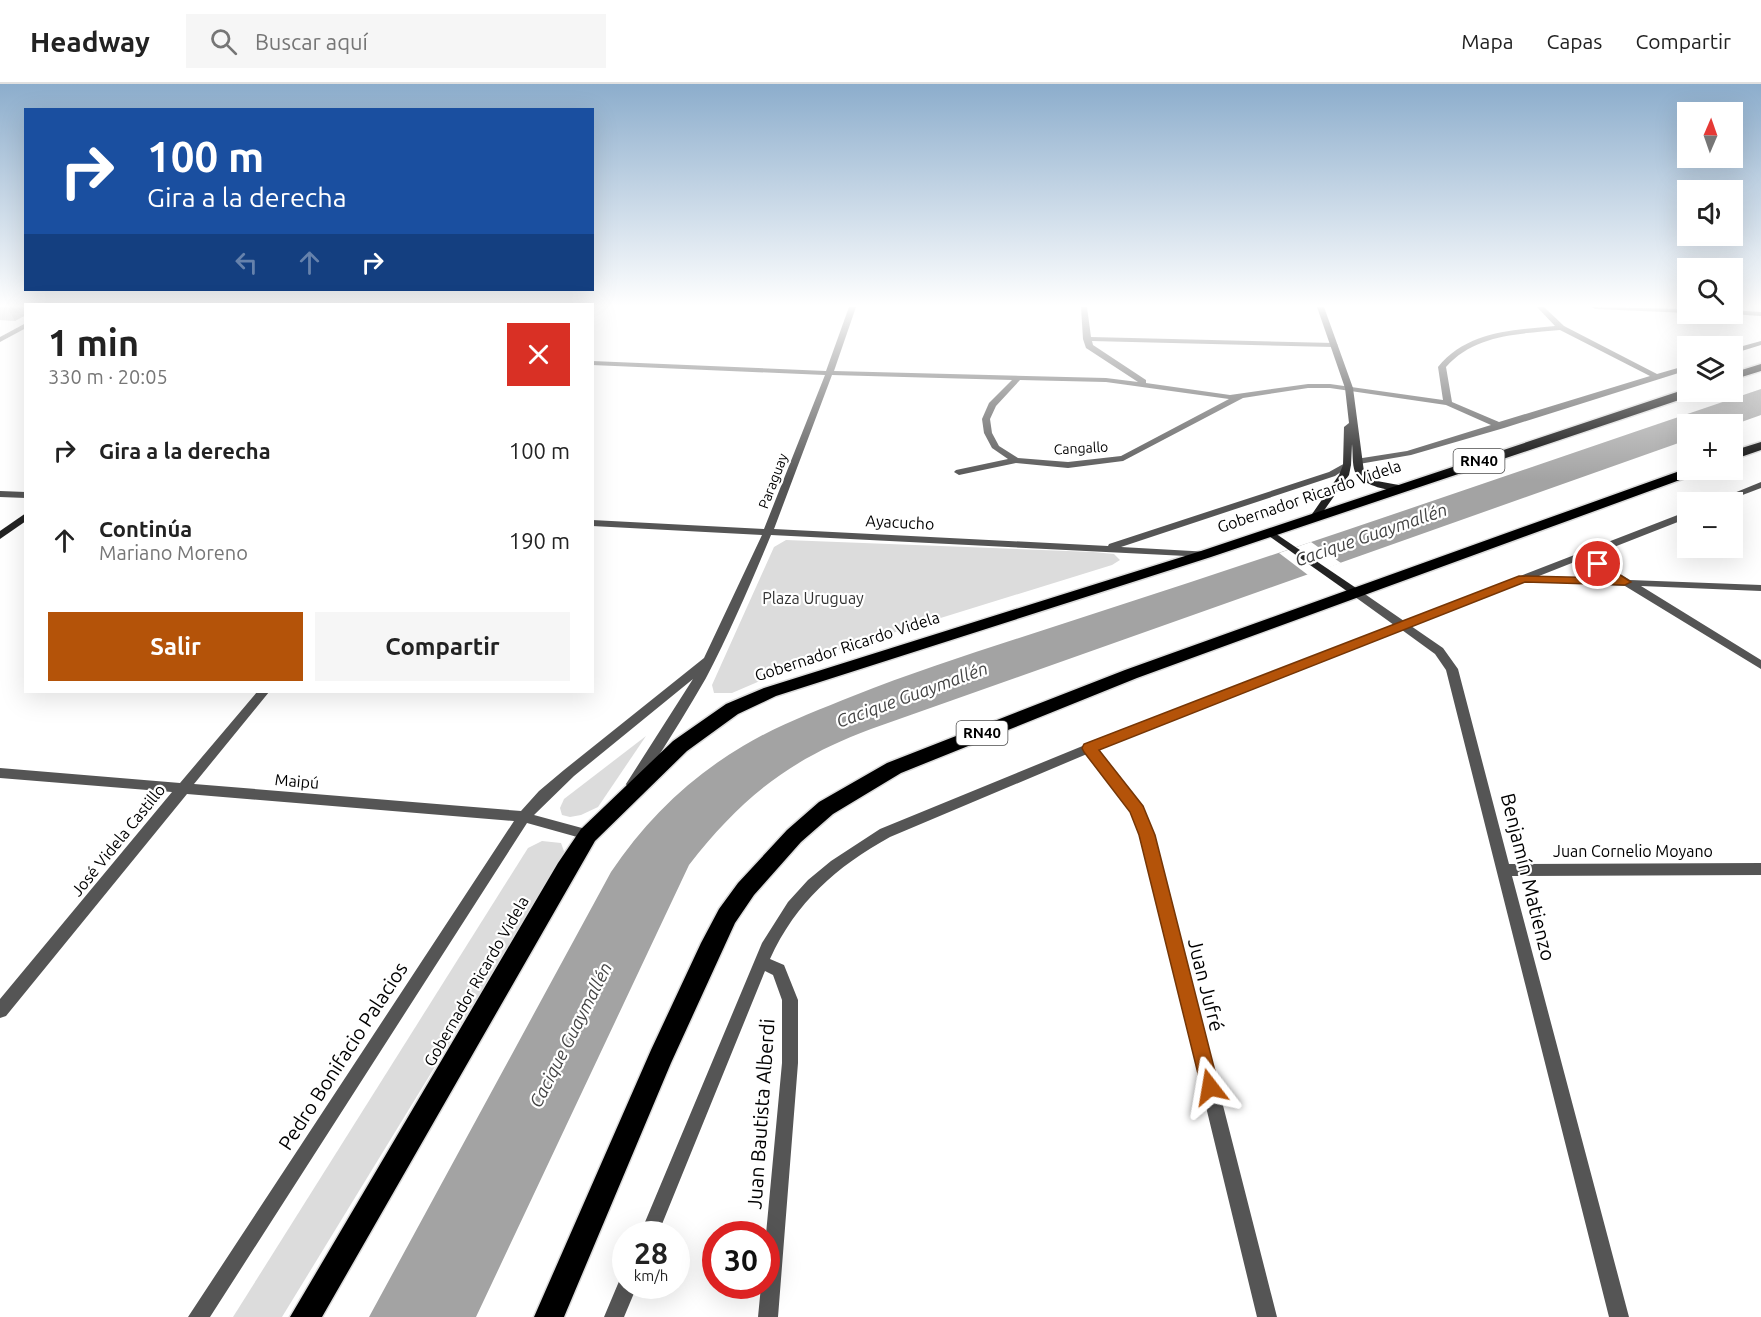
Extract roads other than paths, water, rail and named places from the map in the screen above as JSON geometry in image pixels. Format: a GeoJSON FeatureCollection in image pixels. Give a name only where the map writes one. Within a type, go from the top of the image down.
{"type":"FeatureCollection","features":[{"type":"Feature","properties":{"kind":"highway"},"geometry":{"type":"LineString","coordinates":[[1743,373],[1761,367]]}},
{"type":"Feature","properties":{"kind":"highway","name":"Gobernador Ricardo Videla"},"geometry":{"type":"LineString","coordinates":[[305,1317],[588,835],[680,746],[732,709],[770,692],[1206,554],[1677,396]]}},
{"type":"Feature","properties":{"kind":"highway"},"geometry":{"type":"LineString","coordinates":[[1743,452],[1761,446]]}},
{"type":"Feature","properties":{"kind":"highway","name":"RN40"},"geometry":{"type":"LineString","coordinates":[[549,1317],[709,950],[727,916],[746,889],[794,836],[826,808],[894,768],[1131,674],[1677,476]]}},
{"type":"Feature","properties":{"kind":"street"},"geometry":{"type":"LineString","coordinates":[[629,365],[1147,384],[1240,397],[1308,386],[1349,388],[1448,403],[1501,426]]}},
{"type":"Feature","properties":{"kind":"street","name":"Paraguay"},"geometry":{"type":"LineString","coordinates":[[622,801],[674,723],[708,661],[770,531],[833,365]]}},
{"type":"Feature","properties":{"kind":"street"},"geometry":{"type":"LineString","coordinates":[[1116,365],[1147,384]]}},
{"type":"Feature","properties":{"kind":"street"},"geometry":{"type":"LineString","coordinates":[[1341,365],[1349,388],[1353,424],[1356,428],[1360,473],[1366,480],[1401,488]]}},
{"type":"Feature","properties":{"kind":"street"},"geometry":{"type":"LineString","coordinates":[[1444,365],[1442,367],[1448,403]]}},
{"type":"Feature","properties":{"kind":"street"},"geometry":{"type":"LineString","coordinates":[[1633,365],[1657,377]]}},
{"type":"Feature","properties":{"kind":"street"},"geometry":{"type":"LineString","coordinates":[[1359,461],[1408,453],[1677,371]]}},
{"type":"Feature","properties":{"kind":"street"},"geometry":{"type":"LineString","coordinates":[[1016,460],[996,448],[988,433],[986,419],[992,405],[1018,378]]}},
{"type":"Feature","properties":{"kind":"street","name":"Cangallo"},"geometry":{"type":"LineString","coordinates":[[1016,460],[1068,465],[1123,458],[1240,397]]}},
{"type":"Feature","properties":{"kind":"street"},"geometry":{"type":"LineString","coordinates":[[1315,517],[1344,475],[1347,465],[1348,427],[1353,424]]}},
{"type":"Feature","properties":{"kind":"street"},"geometry":{"type":"LineString","coordinates":[[959,472],[1016,460]]}},
{"type":"Feature","properties":{"kind":"street"},"geometry":{"type":"LineString","coordinates":[[1107,549],[1332,474],[1347,465]]}},
{"type":"Feature","properties":{"kind":"street"},"geometry":{"type":"LineString","coordinates":[[1743,492],[1761,485]]}},
{"type":"Feature","properties":{"kind":"street"},"geometry":{"type":"LineString","coordinates":[[0,494],[24,495]]}},
{"type":"Feature","properties":{"kind":"street"},"geometry":{"type":"LineString","coordinates":[[0,536],[24,518]]}},
{"type":"Feature","properties":{"kind":"street"},"geometry":{"type":"LineString","coordinates":[[654,1221],[762,963],[793,907],[817,881],[855,849],[885,833],[1089,748],[1677,518]]}},
{"type":"Feature","properties":{"kind":"street","name":"Ayacucho"},"geometry":{"type":"LineString","coordinates":[[594,523],[1206,554]]}},
{"type":"Feature","properties":{"kind":"street","name":"Benjamín Matienzo"},"geometry":{"type":"LineString","coordinates":[[1269,532],[1439,651],[1452,669],[1619,1317]]}},
{"type":"Feature","properties":{"kind":"street"},"geometry":{"type":"LineString","coordinates":[[1584,556],[1761,665]]}},
{"type":"Feature","properties":{"kind":"street"},"geometry":{"type":"LineString","coordinates":[[1524,579],[1761,588]]}},
{"type":"Feature","properties":{"kind":"street","name":"Paraguay"},"geometry":{"type":"LineString","coordinates":[[524,818],[543,795],[708,661]]}},
{"type":"Feature","properties":{"kind":"street","name":"José Videla Castillo"},"geometry":{"type":"LineString","coordinates":[[0,1011],[262,693]]}},
{"type":"Feature","properties":{"kind":"street","name":"Juan Jufré"},"geometry":{"type":"LineString","coordinates":[[1089,748],[1137,810],[1147,835],[1267,1317]]}},
{"type":"Feature","properties":{"kind":"street","name":"Maipú"},"geometry":{"type":"LineString","coordinates":[[0,773],[524,818],[588,835]]}},
{"type":"Feature","properties":{"kind":"street","name":"Pedro Bonifacio Palacios"},"geometry":{"type":"LineString","coordinates":[[198,1317],[524,818]]}},
{"type":"Feature","properties":{"kind":"street","name":"Juan Cornelio Moyano"},"geometry":{"type":"LineString","coordinates":[[1505,870],[1761,869]]}},
{"type":"Feature","properties":{"kind":"street","name":"Juan Bautista Alberdi"},"geometry":{"type":"LineString","coordinates":[[762,963],[779,970],[790,1000],[790,1063],[768,1317]]}},
{"type":"Feature","properties":{"kind":"street"},"geometry":{"type":"LineString","coordinates":[[614,1317],[622,1299]]}},
{"type":"Feature","properties":{"kind":"water"},"geometry":{"type":"Polygon","coordinates":[[[1761,389],[1761,415],[1743,421],[1743,414],[1687,414],[1723,402],[1743,402],[1743,395],[1761,389]]]}},
{"type":"Feature","properties":{"kind":"water","name":"Cacique Guaymallén"},"geometry":{"type":"Polygon","coordinates":[[[1677,418],[1677,444],[871,729],[816,753],[792,767],[728,819],[689,865],[476,1317],[369,1317],[611,872],[654,818],[687,786],[723,758],[756,738],[853,696],[979,651],[1270,556],[1677,418]]]}},
{"type":"Feature","properties":{"kind":"park label","name":"Plaza Uruguay"},"geometry":{"type":"Point","coordinates":[813,598]}}]}
